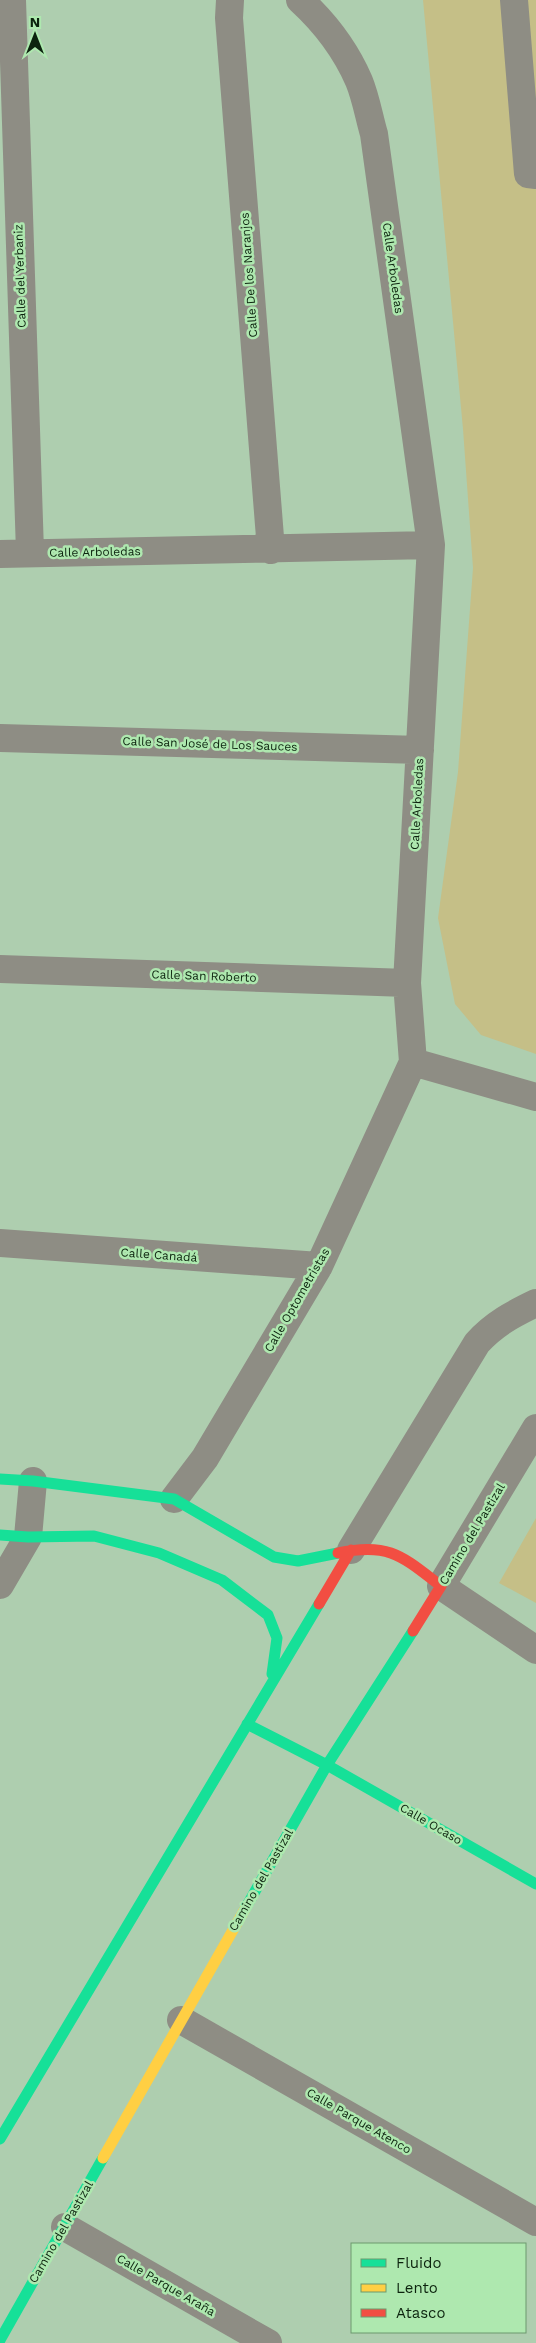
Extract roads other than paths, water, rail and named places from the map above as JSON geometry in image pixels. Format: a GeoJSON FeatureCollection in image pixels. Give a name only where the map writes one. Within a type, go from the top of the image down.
{"type":"FeatureCollection","features":[{"type":"Feature","properties":{"kind":"street","name":"Calle del Yerbaniz"},"geometry":{"type":"LineString","coordinates":[[12,0],[30,552]]}},
{"type":"Feature","properties":{"kind":"street","name":"Calle De los Naranjos"},"geometry":{"type":"LineString","coordinates":[[230,0],[229,18],[271,550]]}},
{"type":"Feature","properties":{"kind":"street"},"geometry":{"type":"LineString","coordinates":[[514,0],[528,174],[536,175]]}},
{"type":"Feature","properties":{"kind":"street","name":"Calle Arboledas"},"geometry":{"type":"LineString","coordinates":[[304,4],[330,32],[359,82],[374,134],[431,545],[407,984],[413,1062]]}},
{"type":"Feature","properties":{"kind":"street","name":"Calle Arboledas"},"geometry":{"type":"LineString","coordinates":[[0,554],[30,552],[271,550],[431,545]]}},
{"type":"Feature","properties":{"kind":"street","name":"Calle San José de Los Sauces"},"geometry":{"type":"LineString","coordinates":[[0,738],[420,750]]}},
{"type":"Feature","properties":{"kind":"street","name":"Calle San Roberto"},"geometry":{"type":"LineString","coordinates":[[0,969],[407,984]]}},
{"type":"Feature","properties":{"kind":"street"},"geometry":{"type":"LineString","coordinates":[[413,1062],[536,1097]]}},
{"type":"Feature","properties":{"kind":"street","name":"Calle Optometristas"},"geometry":{"type":"LineString","coordinates":[[174,1499],[205,1458],[319,1266],[413,1062]]}},
{"type":"Feature","properties":{"kind":"street","name":"Calle Canadá"},"geometry":{"type":"LineString","coordinates":[[0,1243],[319,1266]]}},
{"type":"Feature","properties":{"kind":"street"},"geometry":{"type":"LineString","coordinates":[[0,2139],[477,1343],[488,1331],[504,1319],[536,1303]]}},
{"type":"Feature","properties":{"kind":"street","name":"Camino del Pastizal"},"geometry":{"type":"LineString","coordinates":[[0,2340],[327,1765],[441,1586],[536,1428]]}},
{"type":"Feature","properties":{"kind":"street"},"geometry":{"type":"LineString","coordinates":[[0,1478],[174,1499],[274,1557],[298,1561],[352,1550],[376,1548],[404,1558],[441,1586],[536,1650]]}},
{"type":"Feature","properties":{"kind":"street"},"geometry":{"type":"LineString","coordinates":[[0,1585],[28,1537],[33,1481]]}},
{"type":"Feature","properties":{"kind":"street"},"geometry":{"type":"LineString","coordinates":[[0,1535],[28,1537],[94,1536],[159,1553],[222,1580],[268,1615],[277,1638],[271,1684]]}},
{"type":"Feature","properties":{"kind":"street","name":"Calle Ocaso"},"geometry":{"type":"LineString","coordinates":[[248,1724],[327,1765],[536,1884]]}},
{"type":"Feature","properties":{"kind":"street","name":"Calle Parque Atenco"},"geometry":{"type":"LineString","coordinates":[[181,2020],[536,2222]]}},
{"type":"Feature","properties":{"kind":"street","name":"Calle Parque Araña"},"geometry":{"type":"LineString","coordinates":[[65,2227],[268,2343]]}}]}
